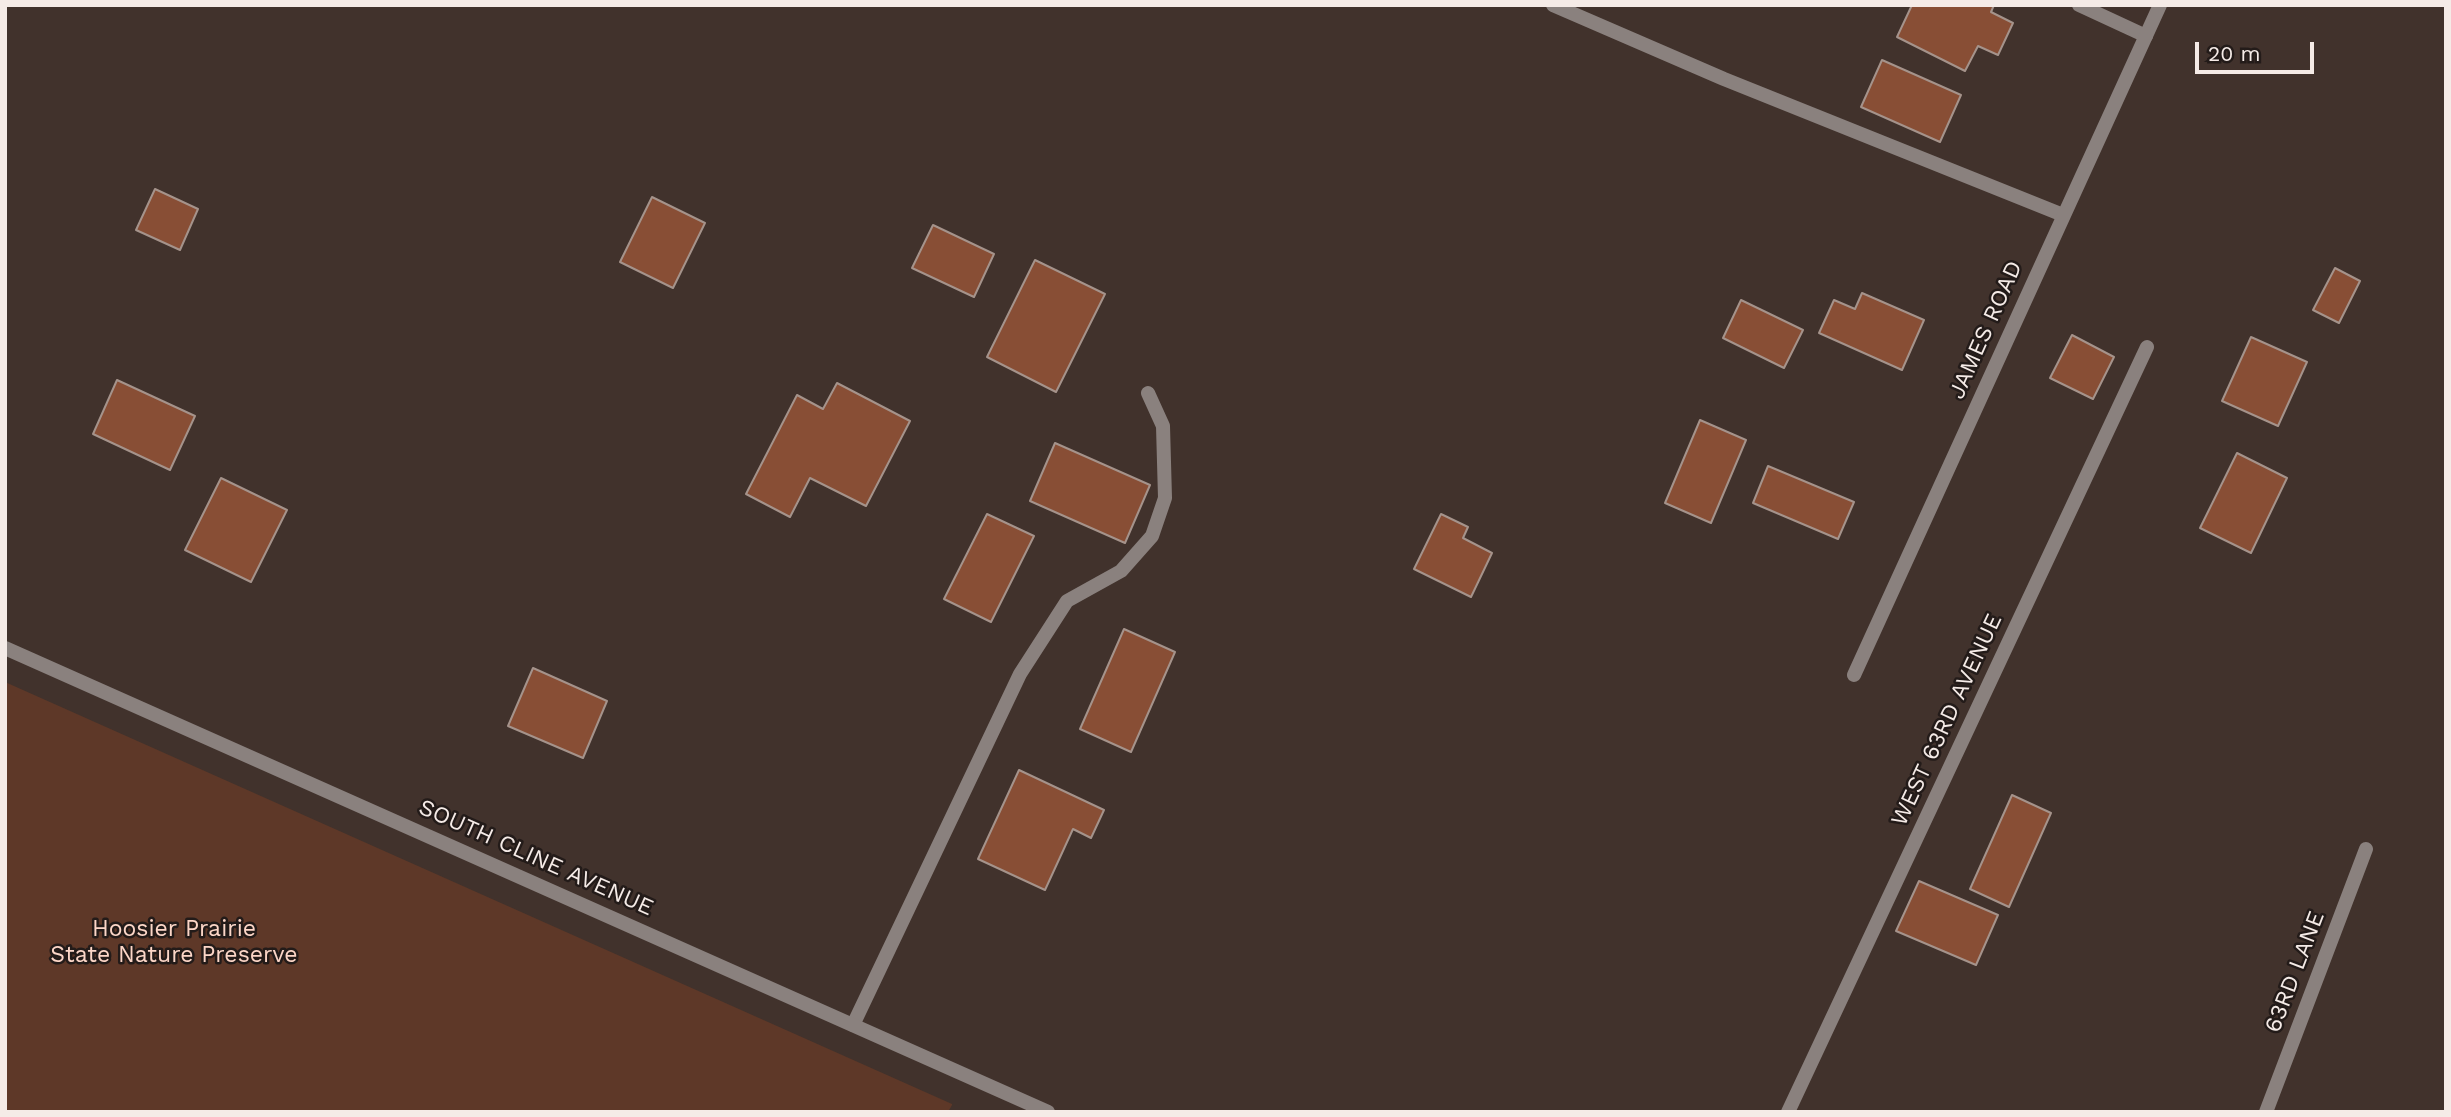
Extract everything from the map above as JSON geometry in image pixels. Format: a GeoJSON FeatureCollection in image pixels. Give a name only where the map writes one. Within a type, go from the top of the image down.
{"type":"FeatureCollection","features":[{"type":"Feature","properties":{"kind":"street"},"geometry":{"type":"LineString","coordinates":[[1553,5],[1724,79],[2063,215]]}},
{"type":"Feature","properties":{"kind":"street"},"geometry":{"type":"LineString","coordinates":[[2079,5],[2146,36]]}},
{"type":"Feature","properties":{"kind":"street","name":"JAMES ROAD"},"geometry":{"type":"LineString","coordinates":[[1854,675],[2160,5]]}},
{"type":"Feature","properties":{"kind":"street","name":"WEST 63RD AVENUE"},"geometry":{"type":"LineString","coordinates":[[1788,1112],[2147,347]]}},
{"type":"Feature","properties":{"kind":"street"},"geometry":{"type":"LineString","coordinates":[[853,1025],[1020,674],[1067,601],[1121,571],[1152,536],[1165,498],[1163,426],[1148,393]]}},
{"type":"Feature","properties":{"kind":"street","name":"SOUTH CLINE AVENUE"},"geometry":{"type":"LineString","coordinates":[[5,648],[1048,1112]]}},
{"type":"Feature","properties":{"kind":"street","name":"63RD LANE"},"geometry":{"type":"LineString","coordinates":[[2266,1112],[2366,849]]}},
{"type":"Feature","properties":{"kind":"green space","name":"Hoosier Prairie State Nature Preserve"},"geometry":{"type":"Polygon","coordinates":[[[5,682],[952,1105],[948,1112],[5,1112],[5,682]]]}},
{"type":"Feature","properties":{"kind":"building"},"geometry":{"type":"Polygon","coordinates":[[[1912,5],[1994,5],[1991,12],[2013,23],[1998,55],[1978,46],[1965,71],[1897,37],[1912,5]]]}},
{"type":"Feature","properties":{"kind":"building"},"geometry":{"type":"Polygon","coordinates":[[[1882,60],[1961,95],[1940,142],[1861,107],[1882,60]]]}},
{"type":"Feature","properties":{"kind":"building"},"geometry":{"type":"Polygon","coordinates":[[[155,189],[198,209],[180,250],[136,230],[155,189]]]}},
{"type":"Feature","properties":{"kind":"building"},"geometry":{"type":"Polygon","coordinates":[[[652,197],[705,223],[673,288],[620,262],[652,197]]]}},
{"type":"Feature","properties":{"kind":"building"},"geometry":{"type":"Polygon","coordinates":[[[933,225],[994,254],[974,297],[912,268],[933,225]]]}},
{"type":"Feature","properties":{"kind":"building"},"geometry":{"type":"Polygon","coordinates":[[[1035,260],[1105,294],[1056,392],[987,357],[1035,260]]]}},
{"type":"Feature","properties":{"kind":"building"},"geometry":{"type":"Polygon","coordinates":[[[2335,268],[2360,281],[2339,323],[2313,310],[2335,268]]]}},
{"type":"Feature","properties":{"kind":"building"},"geometry":{"type":"Polygon","coordinates":[[[1862,293],[1924,320],[1902,370],[1819,333],[1834,300],[1855,309],[1862,293]]]}},
{"type":"Feature","properties":{"kind":"building"},"geometry":{"type":"Polygon","coordinates":[[[1741,300],[1803,330],[1784,368],[1723,338],[1741,300]]]}},
{"type":"Feature","properties":{"kind":"building"},"geometry":{"type":"Polygon","coordinates":[[[2072,335],[2114,357],[2093,399],[2050,378],[2072,335]]]}},
{"type":"Feature","properties":{"kind":"building"},"geometry":{"type":"Polygon","coordinates":[[[2251,337],[2307,362],[2278,426],[2222,401],[2251,337]]]}},
{"type":"Feature","properties":{"kind":"building"},"geometry":{"type":"Polygon","coordinates":[[[117,380],[195,416],[170,470],[93,434],[117,380]]]}},
{"type":"Feature","properties":{"kind":"building"},"geometry":{"type":"Polygon","coordinates":[[[837,383],[910,421],[866,506],[810,478],[790,517],[746,494],[797,395],[823,409],[837,383]]]}},
{"type":"Feature","properties":{"kind":"building"},"geometry":{"type":"Polygon","coordinates":[[[1700,420],[1746,440],[1711,523],[1665,503],[1700,420]]]}},
{"type":"Feature","properties":{"kind":"building"},"geometry":{"type":"Polygon","coordinates":[[[1055,443],[1150,485],[1125,543],[1030,501],[1055,443]]]}},
{"type":"Feature","properties":{"kind":"building"},"geometry":{"type":"Polygon","coordinates":[[[2237,453],[2287,478],[2251,553],[2200,528],[2237,453]]]}},
{"type":"Feature","properties":{"kind":"building"},"geometry":{"type":"Polygon","coordinates":[[[1768,466],[1854,502],[1838,539],[1753,503],[1768,466]]]}},
{"type":"Feature","properties":{"kind":"building"},"geometry":{"type":"Polygon","coordinates":[[[221,478],[287,510],[251,582],[185,550],[221,478]]]}},
{"type":"Feature","properties":{"kind":"building"},"geometry":{"type":"Polygon","coordinates":[[[987,514],[1034,536],[991,622],[944,599],[987,514]]]}},
{"type":"Feature","properties":{"kind":"building"},"geometry":{"type":"Polygon","coordinates":[[[1441,514],[1468,527],[1463,538],[1492,553],[1471,597],[1414,569],[1441,514]]]}},
{"type":"Feature","properties":{"kind":"building"},"geometry":{"type":"Polygon","coordinates":[[[1124,629],[1175,652],[1131,752],[1080,729],[1124,629]]]}},
{"type":"Feature","properties":{"kind":"building"},"geometry":{"type":"Polygon","coordinates":[[[533,668],[607,701],[583,758],[508,726],[533,668]]]}},
{"type":"Feature","properties":{"kind":"building"},"geometry":{"type":"Polygon","coordinates":[[[1019,770],[1104,810],[1091,838],[1073,829],[1045,890],[978,859],[1019,770]]]}},
{"type":"Feature","properties":{"kind":"building"},"geometry":{"type":"Polygon","coordinates":[[[2012,795],[2051,813],[2009,907],[1970,889],[2012,795]]]}},
{"type":"Feature","properties":{"kind":"building"},"geometry":{"type":"Polygon","coordinates":[[[1919,881],[1998,915],[1976,965],[1896,931],[1919,881]]]}}]}
